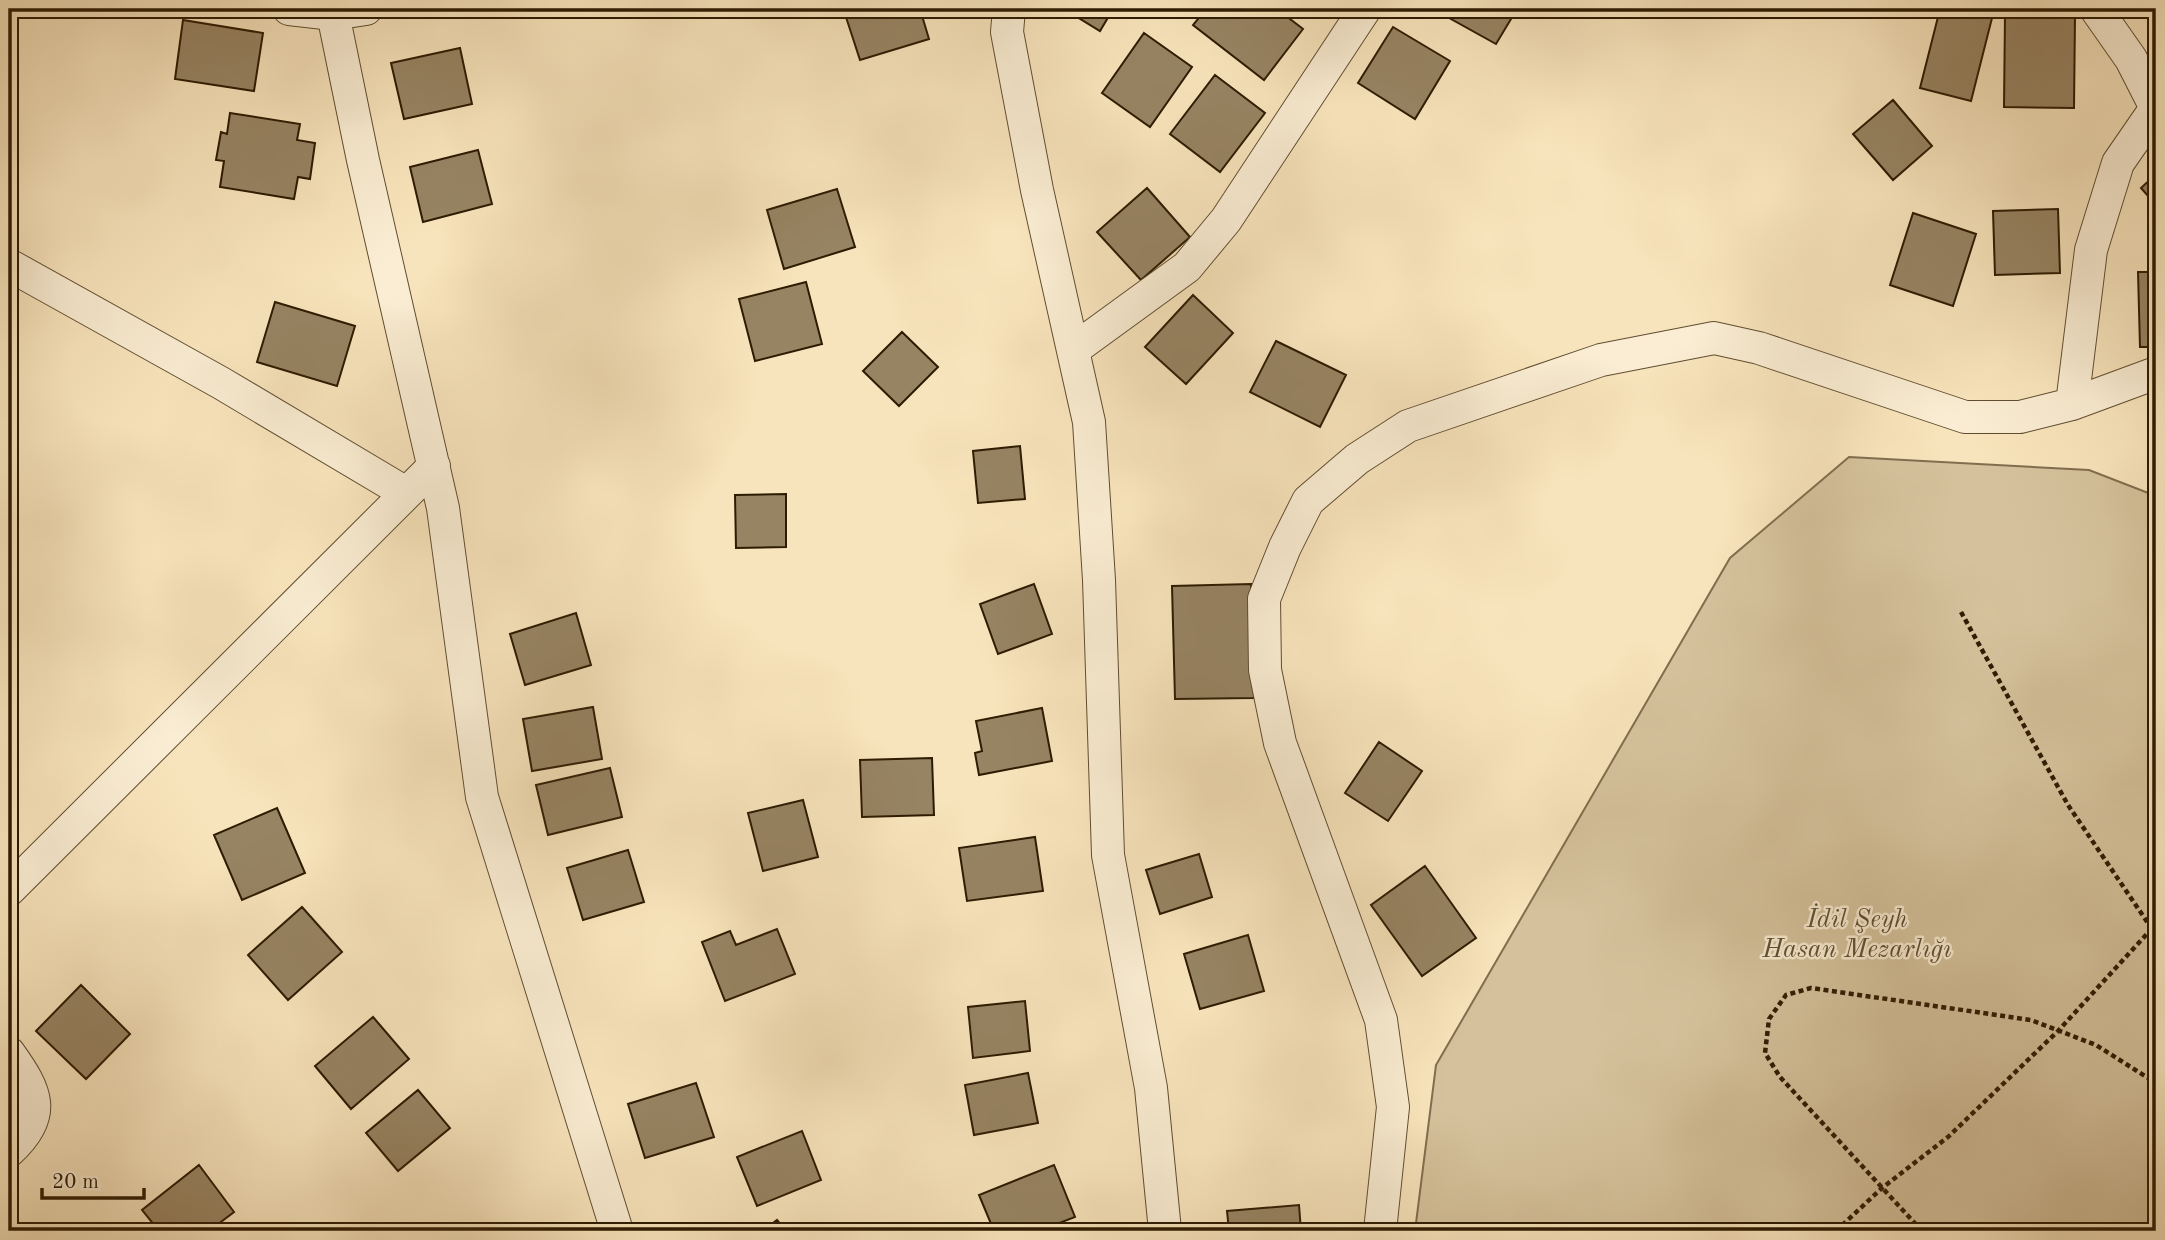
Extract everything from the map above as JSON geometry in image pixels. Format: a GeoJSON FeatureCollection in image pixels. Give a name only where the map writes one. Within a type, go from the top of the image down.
{"type":"FeatureCollection","features":[{"type":"Feature","properties":{"kind":"street"},"geometry":{"type":"LineString","coordinates":[[289,9],[366,9]]}},
{"type":"Feature","properties":{"kind":"street"},"geometry":{"type":"LineString","coordinates":[[1009,9],[1007,32],[1089,422],[1099,579],[1108,855],[1151,1088],[1165,1231]]}},
{"type":"Feature","properties":{"kind":"street"},"geometry":{"type":"LineString","coordinates":[[1073,350],[1187,267],[1233,210],[1365,9]]}},
{"type":"Feature","properties":{"kind":"street"},"geometry":{"type":"LineString","coordinates":[[2072,404],[2091,250],[2118,163],[2156,108],[2131,59],[2096,9]]}},
{"type":"Feature","properties":{"kind":"street"},"geometry":{"type":"LineString","coordinates":[[333,11],[363,160],[443,508],[482,797],[617,1231]]}},
{"type":"Feature","properties":{"kind":"street"},"geometry":{"type":"LineString","coordinates":[[9,265],[222,383],[406,493]]}},
{"type":"Feature","properties":{"kind":"street"},"geometry":{"type":"LineString","coordinates":[[1380,1231],[1393,1107],[1381,1020],[1280,743],[1265,670],[1264,599],[1284,547],[1308,501],[1357,460],[1408,426],[1601,360],[1714,338],[1759,348],[1965,417],[2020,417],[2072,404],[2156,373]]}},
{"type":"Feature","properties":{"kind":"street"},"geometry":{"type":"LineString","coordinates":[[9,890],[434,466]]}},
{"type":"Feature","properties":{"kind":"street"},"geometry":{"type":"LineString","coordinates":[[9,1053],[30,1083],[36,1108],[24,1138],[9,1152]]}},
{"type":"Feature","properties":{"kind":"path"},"geometry":{"type":"LineString","coordinates":[[1961,612],[2068,805],[2156,934]]}},
{"type":"Feature","properties":{"kind":"path"},"geometry":{"type":"LineString","coordinates":[[1836,1231],[1882,1188],[1948,1137],[2058,1031],[2156,924]]}},
{"type":"Feature","properties":{"kind":"path"},"geometry":{"type":"LineString","coordinates":[[1922,1231],[1780,1077],[1765,1054],[1769,1019],[1786,995],[1811,988],[2031,1020],[2096,1045],[2156,1083]]}},
{"type":"Feature","properties":{"kind":"green space","name":"İdil Şeyh Hasan Mezarlığı"},"geometry":{"type":"Polygon","coordinates":[[[1849,457],[2089,470],[2156,496],[2156,1231],[1415,1231],[1436,1065],[1730,558],[1849,457]]]}},
{"type":"Feature","properties":{"kind":"building"},"geometry":{"type":"Polygon","coordinates":[[[920,9],[929,39],[860,60],[844,11],[920,9]]]}},
{"type":"Feature","properties":{"kind":"building"},"geometry":{"type":"Polygon","coordinates":[[[1064,9],[1113,9],[1100,31],[1064,9]]]}},
{"type":"Feature","properties":{"kind":"building"},"geometry":{"type":"Polygon","coordinates":[[[1206,9],[1277,9],[1303,29],[1264,80],[1193,25],[1206,9]]]}},
{"type":"Feature","properties":{"kind":"building"},"geometry":{"type":"Polygon","coordinates":[[[1433,9],[1517,9],[1496,44],[1433,9]]]}},
{"type":"Feature","properties":{"kind":"building"},"geometry":{"type":"Polygon","coordinates":[[[1940,9],[1956,9],[1992,18],[1971,101],[1920,88],[1940,9]]]}},
{"type":"Feature","properties":{"kind":"building"},"geometry":{"type":"Polygon","coordinates":[[[2005,15],[2075,16],[2074,108],[2004,107],[2005,15]]]}},
{"type":"Feature","properties":{"kind":"building"},"geometry":{"type":"Polygon","coordinates":[[[183,20],[263,33],[254,91],[175,79],[183,20]]]}},
{"type":"Feature","properties":{"kind":"building"},"geometry":{"type":"Polygon","coordinates":[[[1393,27],[1450,61],[1415,119],[1358,83],[1393,27]]]}},
{"type":"Feature","properties":{"kind":"building"},"geometry":{"type":"Polygon","coordinates":[[[1144,33],[1192,67],[1150,127],[1102,93],[1144,33]]]}},
{"type":"Feature","properties":{"kind":"building"},"geometry":{"type":"Polygon","coordinates":[[[460,48],[472,104],[404,119],[391,63],[460,48]]]}},
{"type":"Feature","properties":{"kind":"building"},"geometry":{"type":"Polygon","coordinates":[[[1215,75],[1265,113],[1220,172],[1170,134],[1215,75]]]}},
{"type":"Feature","properties":{"kind":"building"},"geometry":{"type":"Polygon","coordinates":[[[1893,100],[1932,146],[1893,180],[1853,134],[1893,100]]]}},
{"type":"Feature","properties":{"kind":"building"},"geometry":{"type":"Polygon","coordinates":[[[230,113],[300,124],[297,140],[315,143],[310,179],[298,177],[294,199],[220,187],[224,161],[216,160],[221,132],[227,134],[230,113]]]}},
{"type":"Feature","properties":{"kind":"building"},"geometry":{"type":"Polygon","coordinates":[[[478,150],[492,204],[423,222],[410,167],[478,150]]]}},
{"type":"Feature","properties":{"kind":"building"},"geometry":{"type":"Polygon","coordinates":[[[2156,174],[2156,205],[2141,188],[2156,174]]]}},
{"type":"Feature","properties":{"kind":"building"},"geometry":{"type":"Polygon","coordinates":[[[1147,188],[1190,237],[1141,280],[1097,232],[1147,188]]]}},
{"type":"Feature","properties":{"kind":"building"},"geometry":{"type":"Polygon","coordinates":[[[837,189],[855,247],[784,269],[767,210],[837,189]]]}},
{"type":"Feature","properties":{"kind":"building"},"geometry":{"type":"Polygon","coordinates":[[[2058,209],[2060,273],[1995,275],[1993,211],[2058,209]]]}},
{"type":"Feature","properties":{"kind":"building"},"geometry":{"type":"Polygon","coordinates":[[[1913,213],[1976,234],[1953,306],[1890,285],[1913,213]]]}},
{"type":"Feature","properties":{"kind":"building"},"geometry":{"type":"Polygon","coordinates":[[[2138,272],[2156,272],[2156,347],[2140,347],[2138,272]]]}},
{"type":"Feature","properties":{"kind":"building"},"geometry":{"type":"Polygon","coordinates":[[[806,282],[822,344],[755,361],[739,299],[806,282]]]}},
{"type":"Feature","properties":{"kind":"building"},"geometry":{"type":"Polygon","coordinates":[[[1193,295],[1233,333],[1186,384],[1145,347],[1193,295]]]}},
{"type":"Feature","properties":{"kind":"building"},"geometry":{"type":"Polygon","coordinates":[[[275,302],[355,326],[337,386],[257,362],[275,302]]]}},
{"type":"Feature","properties":{"kind":"building"},"geometry":{"type":"Polygon","coordinates":[[[902,332],[938,367],[899,406],[863,371],[902,332]]]}},
{"type":"Feature","properties":{"kind":"building"},"geometry":{"type":"Polygon","coordinates":[[[1276,341],[1346,375],[1320,427],[1250,392],[1276,341]]]}},
{"type":"Feature","properties":{"kind":"building"},"geometry":{"type":"Polygon","coordinates":[[[1020,446],[1025,499],[978,503],[973,451],[1020,446]]]}},
{"type":"Feature","properties":{"kind":"building"},"geometry":{"type":"Polygon","coordinates":[[[786,494],[786,547],[736,548],[735,495],[786,494]]]}},
{"type":"Feature","properties":{"kind":"building"},"geometry":{"type":"Polygon","coordinates":[[[1034,584],[1052,634],[998,654],[980,604],[1034,584]]]}},
{"type":"Feature","properties":{"kind":"building"},"geometry":{"type":"Polygon","coordinates":[[[1251,584],[1254,698],[1175,699],[1172,586],[1251,584]]]}},
{"type":"Feature","properties":{"kind":"building"},"geometry":{"type":"Polygon","coordinates":[[[576,613],[591,665],[525,685],[510,634],[576,613]]]}},
{"type":"Feature","properties":{"kind":"building"},"geometry":{"type":"Polygon","coordinates":[[[593,707],[602,759],[532,771],[523,719],[593,707]]]}},
{"type":"Feature","properties":{"kind":"building"},"geometry":{"type":"Polygon","coordinates":[[[1042,708],[1052,761],[979,775],[975,753],[982,751],[976,721],[1042,708]]]}},
{"type":"Feature","properties":{"kind":"building"},"geometry":{"type":"Polygon","coordinates":[[[1379,742],[1422,771],[1388,821],[1345,793],[1379,742]]]}},
{"type":"Feature","properties":{"kind":"building"},"geometry":{"type":"Polygon","coordinates":[[[932,758],[934,815],[862,817],[860,760],[932,758]]]}},
{"type":"Feature","properties":{"kind":"building"},"geometry":{"type":"Polygon","coordinates":[[[610,768],[622,817],[548,835],[536,785],[610,768]]]}},
{"type":"Feature","properties":{"kind":"building"},"geometry":{"type":"Polygon","coordinates":[[[803,800],[818,857],[763,871],[748,813],[803,800]]]}},
{"type":"Feature","properties":{"kind":"building"},"geometry":{"type":"Polygon","coordinates":[[[277,808],[305,873],[242,900],[214,835],[277,808]]]}},
{"type":"Feature","properties":{"kind":"building"},"geometry":{"type":"Polygon","coordinates":[[[1035,837],[1043,891],[967,901],[959,848],[1035,837]]]}},
{"type":"Feature","properties":{"kind":"building"},"geometry":{"type":"Polygon","coordinates":[[[628,850],[644,902],[583,920],[567,868],[628,850]]]}},
{"type":"Feature","properties":{"kind":"building"},"geometry":{"type":"Polygon","coordinates":[[[1199,854],[1212,897],[1160,914],[1146,870],[1199,854]]]}},
{"type":"Feature","properties":{"kind":"building"},"geometry":{"type":"Polygon","coordinates":[[[1425,866],[1476,938],[1422,976],[1371,905],[1425,866]]]}},
{"type":"Feature","properties":{"kind":"building"},"geometry":{"type":"Polygon","coordinates":[[[302,907],[342,952],[288,1000],[248,955],[302,907]]]}},
{"type":"Feature","properties":{"kind":"building"},"geometry":{"type":"Polygon","coordinates":[[[777,929],[795,974],[725,1001],[702,942],[730,931],[736,945],[777,929]]]}},
{"type":"Feature","properties":{"kind":"building"},"geometry":{"type":"Polygon","coordinates":[[[1248,935],[1264,991],[1200,1009],[1184,954],[1248,935]]]}},
{"type":"Feature","properties":{"kind":"building"},"geometry":{"type":"Polygon","coordinates":[[[81,985],[130,1034],[86,1079],[36,1031],[81,985]]]}},
{"type":"Feature","properties":{"kind":"building"},"geometry":{"type":"Polygon","coordinates":[[[1025,1001],[1030,1051],[973,1058],[968,1007],[1025,1001]]]}},
{"type":"Feature","properties":{"kind":"building"},"geometry":{"type":"Polygon","coordinates":[[[373,1017],[409,1059],[351,1109],[315,1066],[373,1017]]]}},
{"type":"Feature","properties":{"kind":"building"},"geometry":{"type":"Polygon","coordinates":[[[1028,1073],[1038,1123],[974,1135],[965,1085],[1028,1073]]]}},
{"type":"Feature","properties":{"kind":"building"},"geometry":{"type":"Polygon","coordinates":[[[696,1083],[714,1137],[645,1158],[628,1104],[696,1083]]]}},
{"type":"Feature","properties":{"kind":"building"},"geometry":{"type":"Polygon","coordinates":[[[418,1090],[450,1128],[398,1171],[366,1133],[418,1090]]]}},
{"type":"Feature","properties":{"kind":"building"},"geometry":{"type":"Polygon","coordinates":[[[802,1131],[821,1180],[757,1206],[737,1157],[802,1131]]]}},
{"type":"Feature","properties":{"kind":"building"},"geometry":{"type":"Polygon","coordinates":[[[199,1165],[234,1212],[209,1231],[159,1231],[142,1210],[199,1165]]]}},
{"type":"Feature","properties":{"kind":"building"},"geometry":{"type":"Polygon","coordinates":[[[1054,1165],[1075,1217],[1039,1231],[994,1231],[979,1195],[1054,1165]]]}},
{"type":"Feature","properties":{"kind":"building"},"geometry":{"type":"Polygon","coordinates":[[[1299,1205],[1301,1231],[1229,1231],[1227,1211],[1299,1205]]]}},
{"type":"Feature","properties":{"kind":"building"},"geometry":{"type":"Polygon","coordinates":[[[777,1220],[786,1231],[763,1231],[777,1220]]]}}]}
